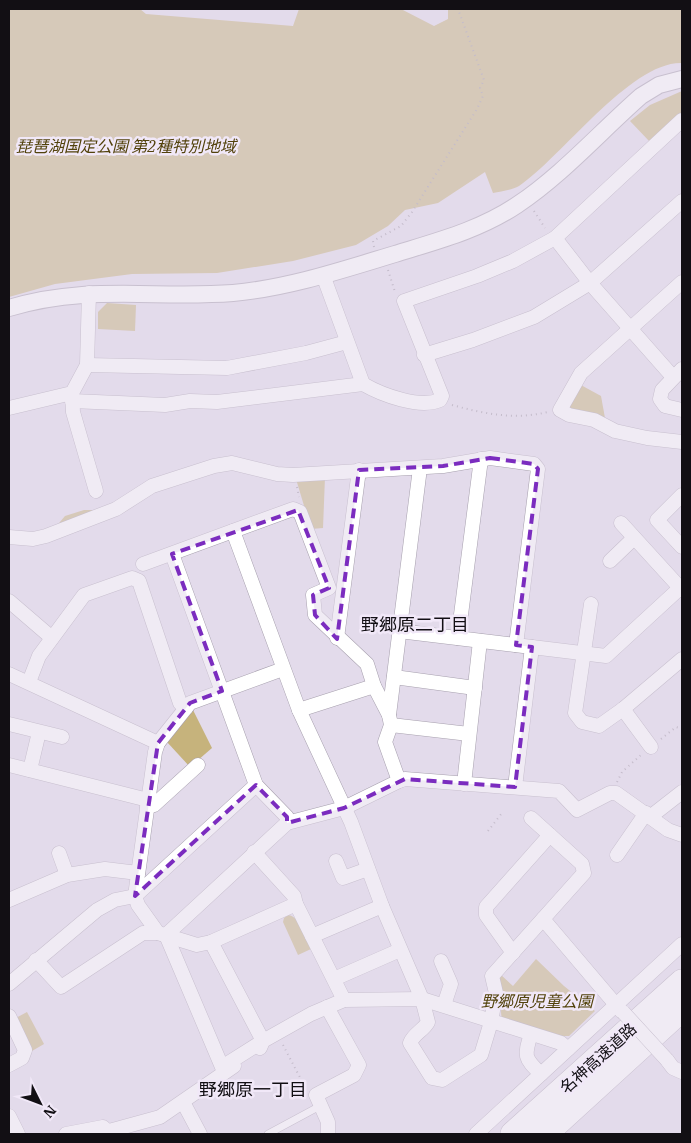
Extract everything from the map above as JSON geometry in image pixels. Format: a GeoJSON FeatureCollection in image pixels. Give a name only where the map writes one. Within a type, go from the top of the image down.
{"type":"FeatureCollection","features":[{"type":"Feature","properties":{"kind":"highway","name":"名神高速道路"},"geometry":{"type":"LineString","coordinates":[[513,1134],[682,982]]}},
{"type":"Feature","properties":{"kind":"highway","name":"名神高速道路"},"geometry":{"type":"LineString","coordinates":[[545,1134],[682,1009]]}},
{"type":"Feature","properties":{"kind":"street"},"geometry":{"type":"LineString","coordinates":[[9,308],[34,300],[89,293],[234,293],[323,275],[447,238],[496,218],[535,192],[641,96],[659,86],[682,80]]}},
{"type":"Feature","properties":{"kind":"street"},"geometry":{"type":"LineString","coordinates":[[9,408],[72,397],[165,404],[190,401],[217,402],[363,384],[378,393],[401,399],[427,403],[440,400],[442,396],[404,301],[477,276],[513,261],[554,239],[682,120]]}},
{"type":"Feature","properties":{"kind":"street"},"geometry":{"type":"LineString","coordinates":[[424,355],[473,340],[534,317],[590,283],[682,201]]}},
{"type":"Feature","properties":{"kind":"street"},"geometry":{"type":"LineString","coordinates":[[554,239],[631,329],[678,373],[662,390],[660,399],[665,406],[682,410]]}},
{"type":"Feature","properties":{"kind":"street"},"geometry":{"type":"LineString","coordinates":[[323,275],[363,384]]}},
{"type":"Feature","properties":{"kind":"street"},"geometry":{"type":"LineString","coordinates":[[682,282],[581,373],[560,410],[569,415],[594,420],[615,431],[647,438],[682,442]]}},
{"type":"Feature","properties":{"kind":"street"},"geometry":{"type":"LineString","coordinates":[[89,293],[88,365],[72,397],[73,412],[96,491]]}},
{"type":"Feature","properties":{"kind":"street"},"geometry":{"type":"LineString","coordinates":[[88,365],[227,368],[306,354],[347,342]]}},
{"type":"Feature","properties":{"kind":"street"},"geometry":{"type":"LineString","coordinates":[[9,537],[33,538],[46,536],[116,509],[152,486],[214,466],[232,463],[277,474],[420,468],[490,458],[534,464],[538,469],[516,645]]}},
{"type":"Feature","properties":{"kind":"street"},"geometry":{"type":"LineString","coordinates":[[458,638],[481,459]]}},
{"type":"Feature","properties":{"kind":"street"},"geometry":{"type":"LineString","coordinates":[[399,781],[385,742],[390,720],[399,631],[420,468]]}},
{"type":"Feature","properties":{"kind":"street"},"geometry":{"type":"LineString","coordinates":[[337,638],[359,470]]}},
{"type":"Feature","properties":{"kind":"street"},"geometry":{"type":"LineString","coordinates":[[682,495],[656,520],[682,547]]}},
{"type":"Feature","properties":{"kind":"street"},"geometry":{"type":"LineString","coordinates":[[143,564],[293,509],[300,512],[329,588],[313,595],[315,615],[337,638],[367,664],[374,686],[390,720]]}},
{"type":"Feature","properties":{"kind":"street"},"geometry":{"type":"LineString","coordinates":[[399,631],[606,656],[681,589],[621,523]]}},
{"type":"Feature","properties":{"kind":"street"},"geometry":{"type":"LineString","coordinates":[[233,531],[299,710],[344,808],[382,906],[422,999],[428,1022],[424,1029],[413,1035],[410,1043],[432,1078],[442,1080],[481,1055],[491,1022],[496,993],[492,976],[584,873],[582,864],[531,818]]}},
{"type":"Feature","properties":{"kind":"street"},"geometry":{"type":"LineString","coordinates":[[610,561],[634,538]]}},
{"type":"Feature","properties":{"kind":"street"},"geometry":{"type":"LineString","coordinates":[[172,554],[256,785],[287,817],[287,823]]}},
{"type":"Feature","properties":{"kind":"street"},"geometry":{"type":"LineString","coordinates":[[29,682],[39,656],[84,594],[132,578],[139,581],[180,703],[186,708]]}},
{"type":"Feature","properties":{"kind":"street"},"geometry":{"type":"LineString","coordinates":[[9,601],[52,638]]}},
{"type":"Feature","properties":{"kind":"street"},"geometry":{"type":"LineString","coordinates":[[591,604],[582,653],[575,713],[582,722],[598,726],[624,709],[682,659]]}},
{"type":"Feature","properties":{"kind":"street"},"geometry":{"type":"LineString","coordinates":[[464,784],[480,641]]}},
{"type":"Feature","properties":{"kind":"street"},"geometry":{"type":"LineString","coordinates":[[515,788],[532,647]]}},
{"type":"Feature","properties":{"kind":"street"},"geometry":{"type":"LineString","coordinates":[[283,669],[190,703],[158,743],[155,752],[134,896],[138,905],[162,934],[222,1067],[277,1033],[344,1000],[422,999],[561,1043],[568,1049]]}},
{"type":"Feature","properties":{"kind":"street"},"geometry":{"type":"LineString","coordinates":[[9,674],[158,743]]}},
{"type":"Feature","properties":{"kind":"street"},"geometry":{"type":"LineString","coordinates":[[394,677],[474,688]]}},
{"type":"Feature","properties":{"kind":"street"},"geometry":{"type":"LineString","coordinates":[[299,710],[374,686]]}},
{"type":"Feature","properties":{"kind":"street"},"geometry":{"type":"LineString","coordinates":[[624,709],[651,747]]}},
{"type":"Feature","properties":{"kind":"street"},"geometry":{"type":"LineString","coordinates":[[390,720],[469,734]]}},
{"type":"Feature","properties":{"kind":"street"},"geometry":{"type":"LineString","coordinates":[[9,724],[62,738]]}},
{"type":"Feature","properties":{"kind":"street"},"geometry":{"type":"LineString","coordinates":[[30,770],[39,732]]}},
{"type":"Feature","properties":{"kind":"street"},"geometry":{"type":"LineString","coordinates":[[9,765],[154,805],[198,765]]}},
{"type":"Feature","properties":{"kind":"street"},"geometry":{"type":"LineString","coordinates":[[162,934],[287,823],[344,808],[405,779],[559,791],[577,810],[616,793],[668,830],[682,835]]}},
{"type":"Feature","properties":{"kind":"street"},"geometry":{"type":"LineString","coordinates":[[9,984],[97,910],[115,900],[134,896],[256,785]]}},
{"type":"Feature","properties":{"kind":"street"},"geometry":{"type":"LineString","coordinates":[[617,854],[648,815],[682,792]]}},
{"type":"Feature","properties":{"kind":"street"},"geometry":{"type":"LineString","coordinates":[[513,953],[486,915],[486,907],[550,835]]}},
{"type":"Feature","properties":{"kind":"street"},"geometry":{"type":"LineString","coordinates":[[254,852],[294,896],[296,904],[344,1000]]}},
{"type":"Feature","properties":{"kind":"street"},"geometry":{"type":"LineString","coordinates":[[60,853],[67,875]]}},
{"type":"Feature","properties":{"kind":"street"},"geometry":{"type":"LineString","coordinates":[[336,861],[343,878],[368,869]]}},
{"type":"Feature","properties":{"kind":"street"},"geometry":{"type":"LineString","coordinates":[[9,900],[67,875],[105,869],[138,873]]}},
{"type":"Feature","properties":{"kind":"street"},"geometry":{"type":"LineString","coordinates":[[36,960],[61,987],[143,932],[162,934],[198,945],[211,942],[296,904]]}},
{"type":"Feature","properties":{"kind":"street"},"geometry":{"type":"LineString","coordinates":[[312,936],[382,906]]}},
{"type":"Feature","properties":{"kind":"street"},"geometry":{"type":"LineString","coordinates":[[543,919],[673,1068],[682,1072]]}},
{"type":"Feature","properties":{"kind":"street"},"geometry":{"type":"LineString","coordinates":[[66,1134],[103,1127],[110,1133],[160,1117],[260,1049],[263,1041],[211,942]]}},
{"type":"Feature","properties":{"kind":"street"},"geometry":{"type":"LineString","coordinates":[[476,1134],[568,1049],[620,1009],[682,944]]}},
{"type":"Feature","properties":{"kind":"street"},"geometry":{"type":"LineString","coordinates":[[334,979],[400,950]]}},
{"type":"Feature","properties":{"kind":"street"},"geometry":{"type":"LineString","coordinates":[[441,961],[451,984],[444,1005]]}},
{"type":"Feature","properties":{"kind":"street"},"geometry":{"type":"LineString","coordinates":[[327,1007],[359,1065],[354,1075],[318,1101],[328,1122],[328,1134]]}},
{"type":"Feature","properties":{"kind":"street"},"geometry":{"type":"LineString","coordinates":[[9,1016],[25,1050],[22,1058],[9,1065]]}},
{"type":"Feature","properties":{"kind":"street"},"geometry":{"type":"LineString","coordinates":[[531,1034],[525,1051],[528,1062],[541,1074]]}},
{"type":"Feature","properties":{"kind":"street"},"geometry":{"type":"LineString","coordinates":[[183,1102],[200,1134]]}},
{"type":"Feature","properties":{"kind":"street"},"geometry":{"type":"LineString","coordinates":[[9,1116],[18,1134]]}},
{"type":"Feature","properties":{"kind":"lane"},"geometry":{"type":"LineString","coordinates":[[268,1134],[318,1101]]}},
{"type":"Feature","properties":{"kind":"path"},"geometry":{"type":"LineString","coordinates":[[375,249],[373,241],[401,226],[412,212],[478,109],[483,96],[480,88],[484,80],[458,9]]}},
{"type":"Feature","properties":{"kind":"path"},"geometry":{"type":"LineString","coordinates":[[531,207],[554,239]]}},
{"type":"Feature","properties":{"kind":"path"},"geometry":{"type":"LineString","coordinates":[[386,266],[397,296],[404,301]]}},
{"type":"Feature","properties":{"kind":"path"},"geometry":{"type":"LineString","coordinates":[[440,400],[459,407],[510,417],[526,418],[560,410]]}},
{"type":"Feature","properties":{"kind":"path"},"geometry":{"type":"LineString","coordinates":[[301,502],[303,473]]}},
{"type":"Feature","properties":{"kind":"path"},"geometry":{"type":"LineString","coordinates":[[488,831],[502,813]]}},
{"type":"Feature","properties":{"kind":"path"},"geometry":{"type":"LineString","coordinates":[[277,1033],[308,1093],[318,1101]]}},
{"type":"Feature","properties":{"kind":"highlighted area"},"geometry":{"type":"Polygon","coordinates":[[[490,458],[534,464],[538,469],[516,645],[532,647],[515,787],[405,779],[344,808],[287,823],[287,817],[256,785],[135,896],[158,743],[190,703],[222,691],[172,554],[298,510],[329,588],[313,595],[315,615],[337,639],[359,470],[443,466],[490,458]]]}},
{"type":"Feature","properties":{"kind":"green space","name":"琵琶湖国定公園 第2種特別地域"},"geometry":{"type":"Polygon","coordinates":[[[9,9],[140,9],[146,14],[293,26],[299,9],[401,9],[434,26],[448,19],[448,9],[682,9],[682,63],[662,67],[641,77],[597,113],[536,173],[519,186],[493,193],[485,172],[438,203],[405,210],[388,226],[356,245],[293,261],[217,273],[132,274],[55,284],[9,297],[9,9]]]}},
{"type":"Feature","properties":{"kind":"green space"},"geometry":{"type":"Polygon","coordinates":[[[682,91],[682,112],[650,142],[630,121],[650,105],[682,91]]]}},
{"type":"Feature","properties":{"kind":"green space"},"geometry":{"type":"Polygon","coordinates":[[[107,303],[136,305],[135,331],[98,329],[98,312],[107,303]]]}},
{"type":"Feature","properties":{"kind":"green space"},"geometry":{"type":"Polygon","coordinates":[[[579,384],[601,396],[605,418],[566,409],[579,384]]]}},
{"type":"Feature","properties":{"kind":"green space"},"geometry":{"type":"Polygon","coordinates":[[[325,477],[323,528],[311,529],[296,479],[325,477]]]}},
{"type":"Feature","properties":{"kind":"green space"},"geometry":{"type":"Polygon","coordinates":[[[84,510],[101,510],[54,529],[65,516],[84,510]]]}},
{"type":"Feature","properties":{"kind":"green space"},"geometry":{"type":"Polygon","coordinates":[[[192,708],[212,748],[190,767],[167,742],[192,708]]]}},
{"type":"Feature","properties":{"kind":"green space"},"geometry":{"type":"Polygon","coordinates":[[[288,915],[300,924],[311,949],[298,955],[283,922],[284,918],[288,915]]]}},
{"type":"Feature","properties":{"kind":"green space","name":"野郷原児童公園"},"geometry":{"type":"Polygon","coordinates":[[[536,959],[564,986],[595,1011],[569,1036],[556,1036],[502,1018],[503,994],[500,974],[513,986],[536,959]]]}},
{"type":"Feature","properties":{"kind":"green space"},"geometry":{"type":"Polygon","coordinates":[[[27,1012],[44,1044],[32,1051],[14,1019],[27,1012]]]}},
{"type":"Feature","properties":{"kind":"district","name":"野郷原二丁目"},"geometry":{"type":"Point","coordinates":[415,625]}},
{"type":"Feature","properties":{"kind":"district","name":"野郷原一丁目"},"geometry":{"type":"Point","coordinates":[253,1090]}}]}
